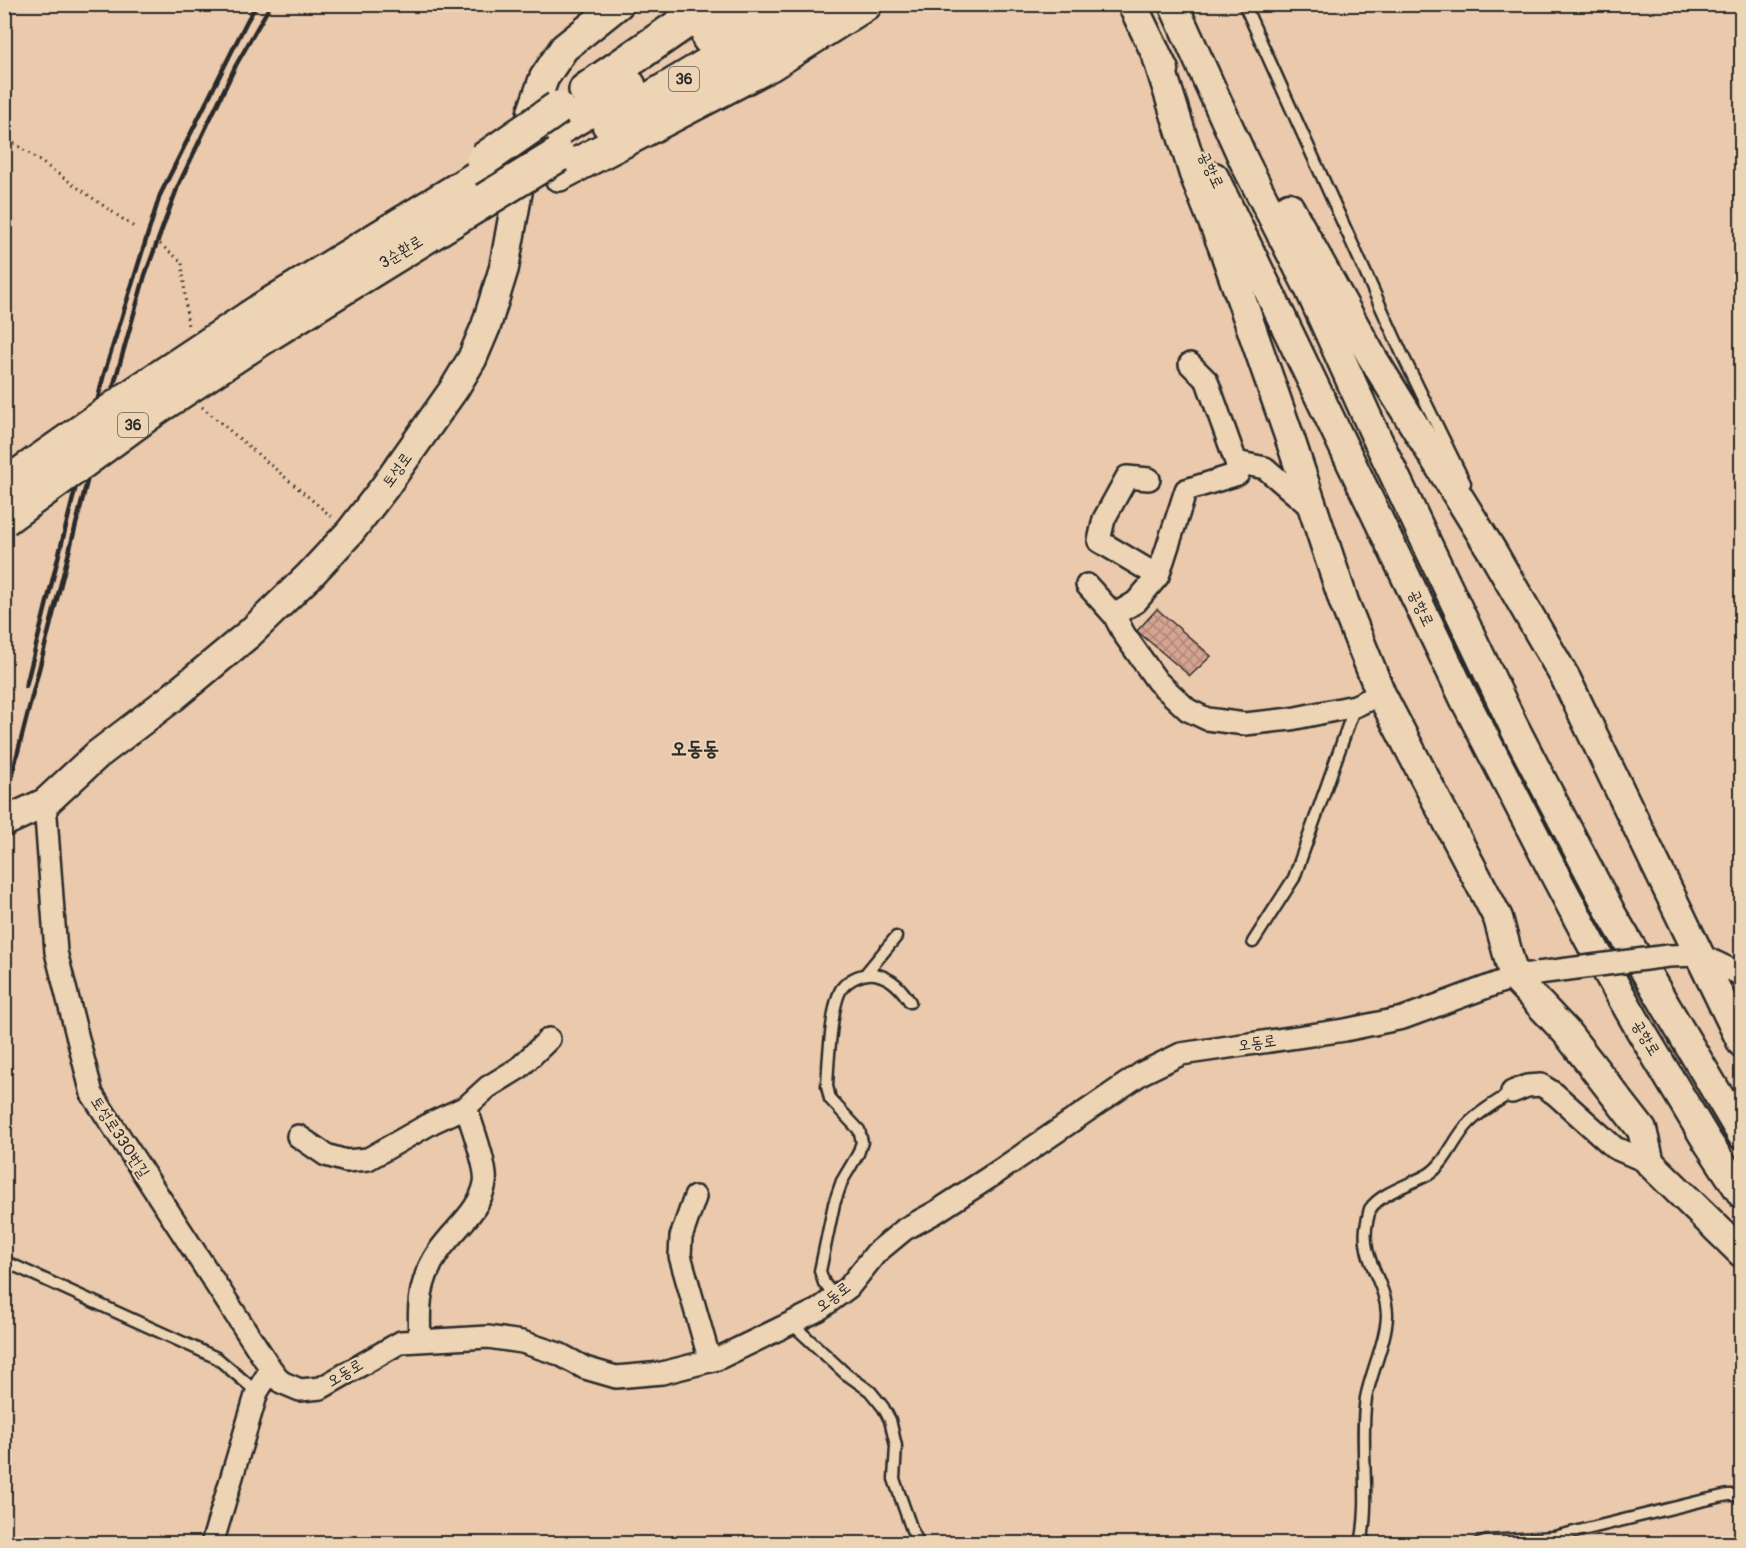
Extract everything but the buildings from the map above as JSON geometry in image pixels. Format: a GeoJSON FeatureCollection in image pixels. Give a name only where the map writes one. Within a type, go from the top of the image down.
{"type":"FeatureCollection","features":[{"type":"Feature","properties":{"kind":"highway"},"geometry":{"type":"LineString","coordinates":[[264,323],[558,141],[711,4]]}},
{"type":"Feature","properties":{"kind":"highway","name":"3순환로"},"geometry":{"type":"LineString","coordinates":[[4,519],[156,408],[264,323],[294,290],[485,187],[764,4]]}},
{"type":"Feature","properties":{"kind":"highway","name":"3순환로"},"geometry":{"type":"LineString","coordinates":[[558,141],[809,4]]}},
{"type":"Feature","properties":{"kind":"highway"},"geometry":{"type":"LineString","coordinates":[[558,141],[770,64],[865,4]]}},
{"type":"Feature","properties":{"kind":"highway","name":"3순환로"},"geometry":{"type":"LineString","coordinates":[[4,486],[120,404],[264,323]]}},
{"type":"Feature","properties":{"kind":"main road","name":"토성로"},"geometry":{"type":"LineString","coordinates":[[4,822],[45,803],[97,755],[173,697],[250,633],[310,575],[350,532],[417,443],[472,359],[486,326],[504,268],[532,112],[544,78],[564,48],[619,4]]}},
{"type":"Feature","properties":{"kind":"main road","name":"공항로"},"geometry":{"type":"LineString","coordinates":[[1173,4],[1245,163],[1309,288],[1373,430],[1514,727],[1612,915],[1742,1135]]}},
{"type":"Feature","properties":{"kind":"main road","name":"공항로"},"geometry":{"type":"LineString","coordinates":[[1132,5],[1465,700],[1592,945],[1707,1141],[1742,1194]]}},
{"type":"Feature","properties":{"kind":"main road"},"geometry":{"type":"LineString","coordinates":[[1194,48],[1260,154],[1372,357],[1492,551],[1566,679],[1742,1043]]}},
{"type":"Feature","properties":{"kind":"main road"},"geometry":{"type":"LineString","coordinates":[[1156,53],[1194,174],[1223,247],[1344,602],[1381,694],[1526,975],[1566,1032],[1642,1130],[1650,1163],[1742,1253]]}},
{"type":"Feature","properties":{"kind":"street"},"geometry":{"type":"LineString","coordinates":[[1114,615],[1136,602],[1158,576],[1186,489],[1238,474],[1236,462],[1207,381],[1190,364]]}},
{"type":"Feature","properties":{"kind":"street"},"geometry":{"type":"LineString","coordinates":[[1236,462],[1265,468],[1313,509]]}},
{"type":"Feature","properties":{"kind":"street"},"geometry":{"type":"LineString","coordinates":[[1149,479],[1127,477],[1104,519],[1099,541],[1158,576]]}},
{"type":"Feature","properties":{"kind":"street"},"geometry":{"type":"LineString","coordinates":[[1087,585],[1114,615],[1124,634],[1157,681],[1188,710],[1207,719],[1245,724],[1291,719],[1355,706],[1381,694]]}},
{"type":"Feature","properties":{"kind":"street","name":"토성로330번길"},"geometry":{"type":"LineString","coordinates":[[45,803],[56,952],[92,1094],[271,1369]]}},
{"type":"Feature","properties":{"kind":"street"},"geometry":{"type":"LineString","coordinates":[[1700,955],[1742,975]]}},
{"type":"Feature","properties":{"kind":"street","name":"오동로"},"geometry":{"type":"LineString","coordinates":[[271,1369],[281,1382],[300,1390],[321,1388],[401,1342],[488,1337],[522,1342],[559,1354],[585,1368],[616,1377],[662,1373],[710,1360],[818,1310],[849,1287],[876,1252],[905,1229],[996,1173],[1142,1073],[1181,1054],[1345,1030],[1403,1018],[1526,975],[1668,956],[1700,955]]}},
{"type":"Feature","properties":{"kind":"street"},"geometry":{"type":"LineString","coordinates":[[298,1136],[326,1155],[346,1161],[368,1159],[433,1122],[466,1107],[488,1087],[519,1068],[549,1039]]}},
{"type":"Feature","properties":{"kind":"street"},"geometry":{"type":"LineString","coordinates":[[1512,1092],[1527,1086],[1541,1085],[1615,1148],[1650,1163]]}},
{"type":"Feature","properties":{"kind":"street"},"geometry":{"type":"LineString","coordinates":[[420,1340],[418,1304],[427,1273],[439,1252],[471,1212],[486,1181],[466,1107]]}},
{"type":"Feature","properties":{"kind":"street"},"geometry":{"type":"LineString","coordinates":[[695,1197],[681,1237],[680,1256],[710,1360]]}},
{"type":"Feature","properties":{"kind":"street"},"geometry":{"type":"LineString","coordinates":[[212,1544],[257,1392],[271,1369]]}},
{"type":"Feature","properties":{"kind":"lane"},"geometry":{"type":"LineString","coordinates":[[1244,4],[1398,345],[1467,486],[1492,551]]}},
{"type":"Feature","properties":{"kind":"lane"},"geometry":{"type":"LineString","coordinates":[[1252,942],[1294,878],[1355,706]]}},
{"type":"Feature","properties":{"kind":"lane"},"geometry":{"type":"LineString","coordinates":[[835,1297],[824,1283],[820,1271],[834,1204],[842,1181],[858,1154],[862,1142],[859,1130],[830,1099],[826,1086],[836,1002],[842,988],[867,972],[896,938]]}},
{"type":"Feature","properties":{"kind":"lane"},"geometry":{"type":"LineString","coordinates":[[867,972],[882,976],[899,986],[910,1002]]}},
{"type":"Feature","properties":{"kind":"lane"},"geometry":{"type":"LineString","coordinates":[[1361,1544],[1366,1508],[1364,1458],[1366,1399],[1385,1330],[1387,1313],[1384,1298],[1367,1256],[1366,1226],[1371,1208],[1390,1193],[1429,1174],[1468,1124],[1486,1108],[1512,1092]]}},
{"type":"Feature","properties":{"kind":"lane"},"geometry":{"type":"LineString","coordinates":[[4,1261],[217,1358],[257,1392]]}},
{"type":"Feature","properties":{"kind":"lane"},"geometry":{"type":"LineString","coordinates":[[791,1323],[846,1374],[870,1391],[883,1407],[890,1420],[896,1446],[894,1479],[919,1544]]}},
{"type":"Feature","properties":{"kind":"lane"},"geometry":{"type":"LineString","coordinates":[[1478,1544],[1488,1541],[1554,1537],[1710,1498],[1742,1495]]}},
{"type":"Feature","properties":{"kind":"path"},"geometry":{"type":"LineString","coordinates":[[4,136],[134,227]]}},
{"type":"Feature","properties":{"kind":"path"},"geometry":{"type":"LineString","coordinates":[[160,244],[182,262],[190,338]]}},
{"type":"Feature","properties":{"kind":"path"},"geometry":{"type":"LineString","coordinates":[[199,406],[350,532]]}},
{"type":"Feature","properties":{"kind":"railway"},"geometry":{"type":"LineString","coordinates":[[26,686],[104,374],[160,195],[257,4]]}},
{"type":"Feature","properties":{"kind":"railway"},"geometry":{"type":"LineString","coordinates":[[4,806],[93,458],[145,275],[178,186],[236,65],[271,4]]}},
{"type":"Feature","properties":{"kind":"district","name":"오동동"},"geometry":{"type":"Point","coordinates":[695,748]}}]}
